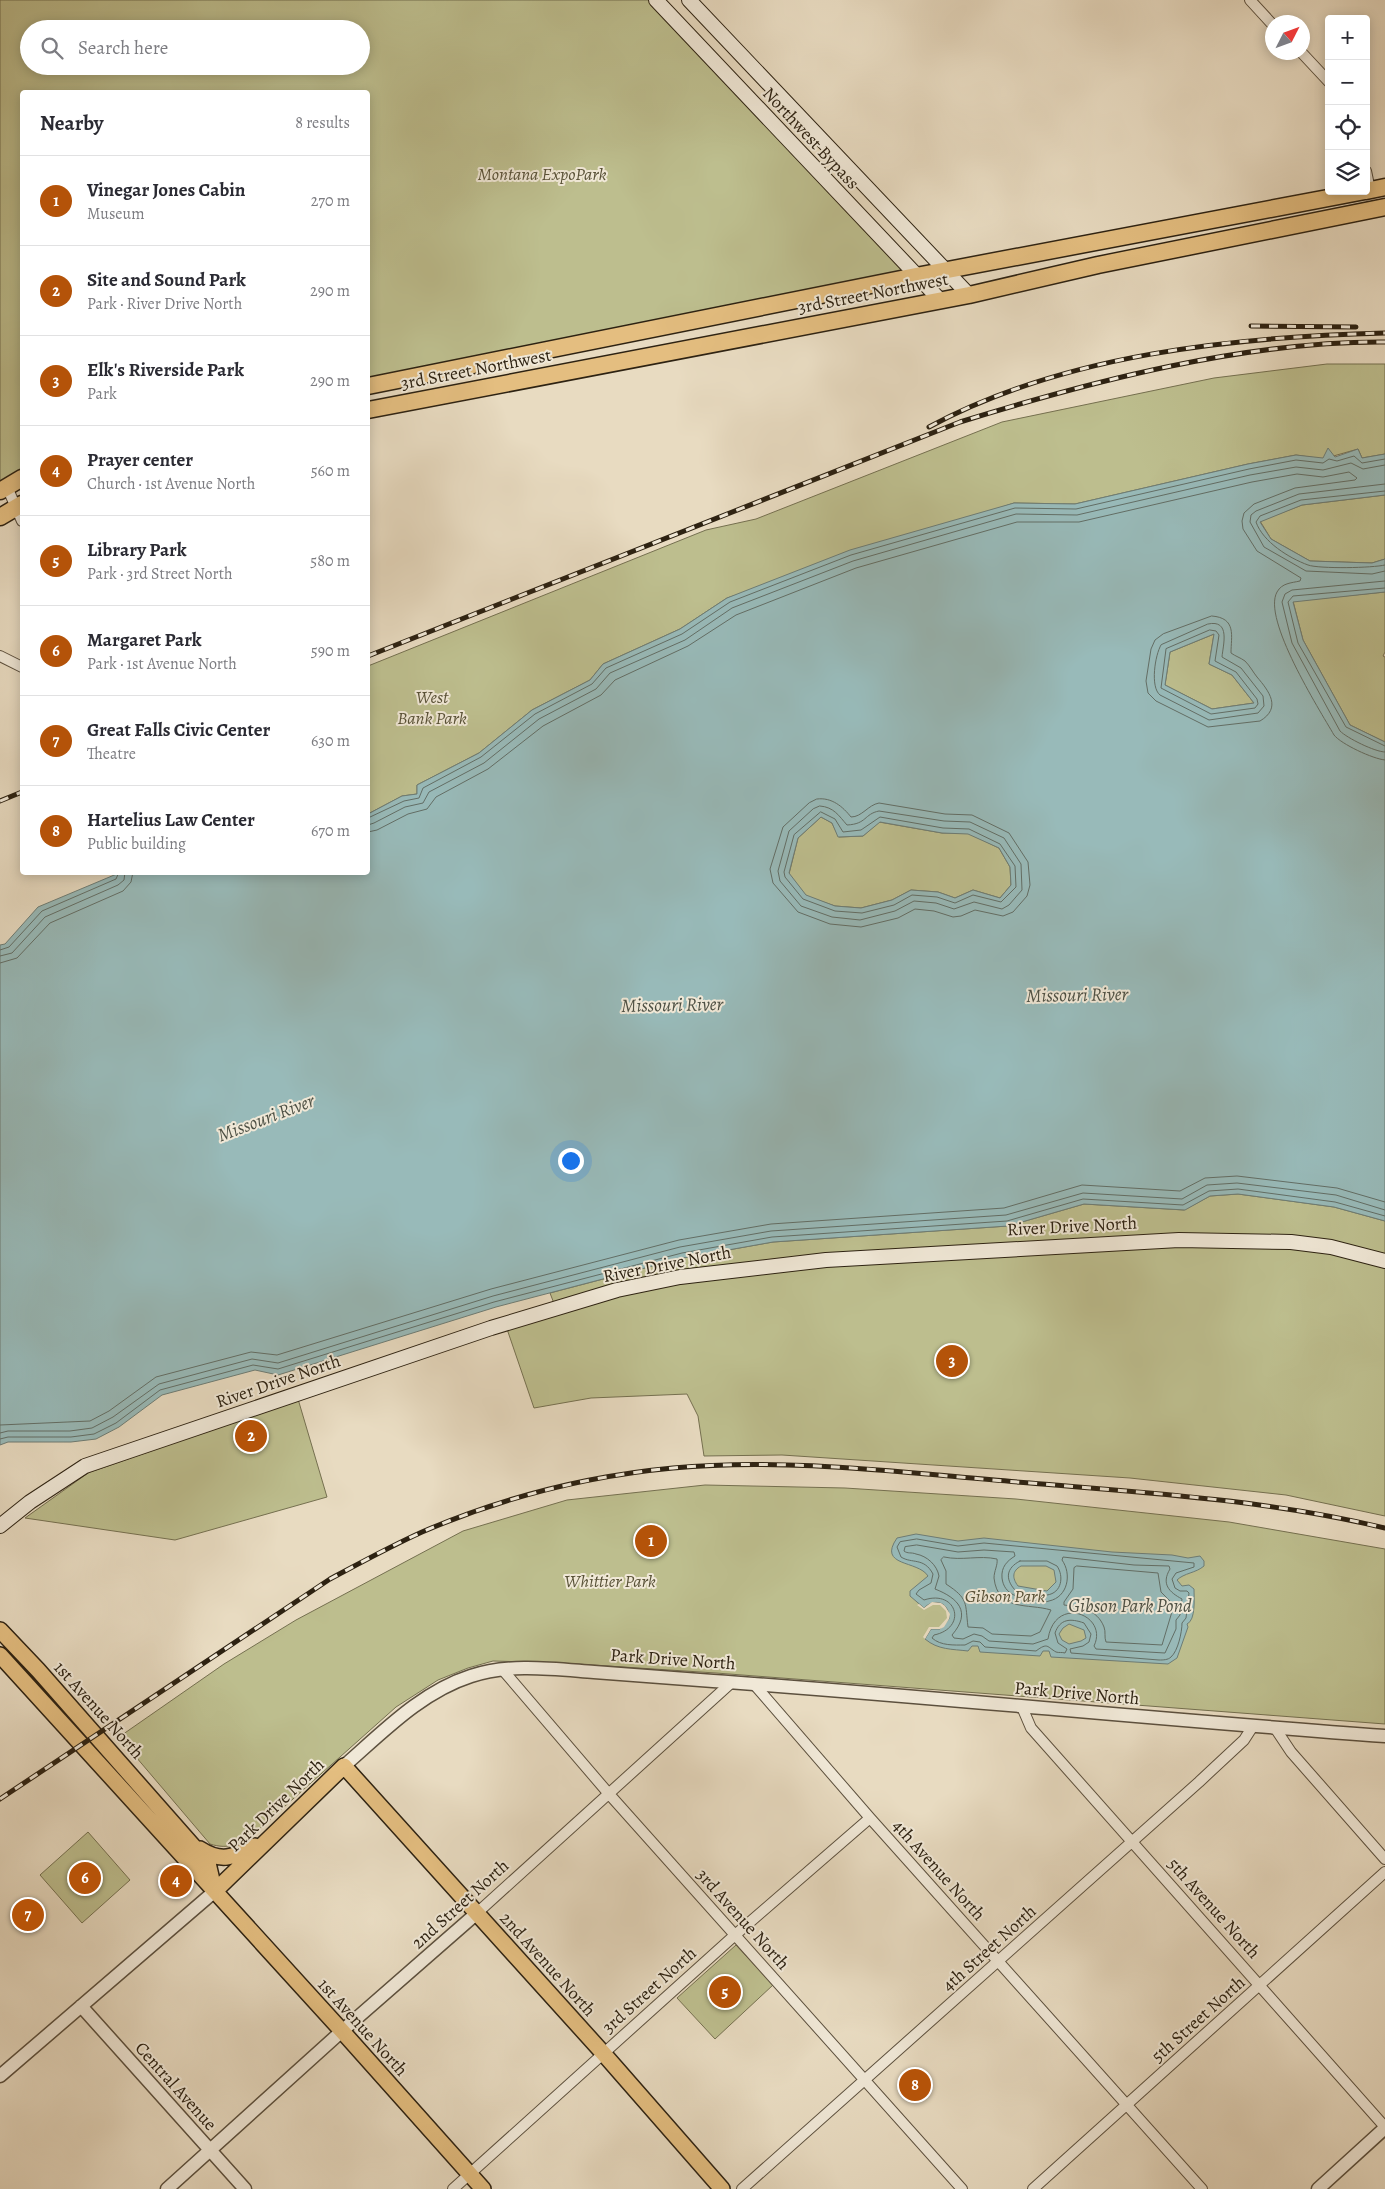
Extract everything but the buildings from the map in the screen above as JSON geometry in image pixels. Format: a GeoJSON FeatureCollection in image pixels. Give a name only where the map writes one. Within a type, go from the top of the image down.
{"type":"FeatureCollection","features":[{"type":"Feature","properties":{"kind":"highway","name":"3rd Street Northwest"},"geometry":{"type":"LineString","coordinates":[[370,386],[916,276],[1372,190]]}},
{"type":"Feature","properties":{"kind":"highway","name":"3rd Street Northwest"},"geometry":{"type":"LineString","coordinates":[[370,410],[940,300],[1098,265],[1380,209]]}},
{"type":"Feature","properties":{"kind":"highway"},"geometry":{"type":"LineString","coordinates":[[4,489],[20,479]]}},
{"type":"Feature","properties":{"kind":"highway"},"geometry":{"type":"LineString","coordinates":[[0,517],[20,511]]}},
{"type":"Feature","properties":{"kind":"main road","name":"Northwest Bypass"},"geometry":{"type":"LineString","coordinates":[[656,0],[940,300]]}},
{"type":"Feature","properties":{"kind":"main road","name":"Northwest Bypass"},"geometry":{"type":"LineString","coordinates":[[689,0],[969,294]]}},
{"type":"Feature","properties":{"kind":"main road","name":"River Drive North"},"geometry":{"type":"LineString","coordinates":[[0,1526],[38,1497],[85,1466],[491,1328],[617,1290],[648,1283],[726,1270],[826,1260],[1179,1240],[1298,1243],[1331,1247],[1385,1261]]}},
{"type":"Feature","properties":{"kind":"main road","name":"1st Avenue North"},"geometry":{"type":"LineString","coordinates":[[0,1630],[208,1862],[215,1891]]}},
{"type":"Feature","properties":{"kind":"main road","name":"1st Avenue North"},"geometry":{"type":"LineString","coordinates":[[0,1655],[342,2031],[482,2189]]}},
{"type":"Feature","properties":{"kind":"main road","name":"Park Drive North"},"geometry":{"type":"LineString","coordinates":[[215,1891],[344,1766]]}},
{"type":"Feature","properties":{"kind":"main road","name":"2nd Avenue North"},"geometry":{"type":"LineString","coordinates":[[344,1766],[603,2053],[722,2189]]}},
{"type":"Feature","properties":{"kind":"main road"},"geometry":{"type":"LineString","coordinates":[[190,1843],[213,1856],[222,1858],[234,1856],[267,1840]]}},
{"type":"Feature","properties":{"kind":"street"},"geometry":{"type":"LineString","coordinates":[[1250,0],[1265,16]]}},
{"type":"Feature","properties":{"kind":"street"},"geometry":{"type":"LineString","coordinates":[[1308,60],[1325,78]]}},
{"type":"Feature","properties":{"kind":"street"},"geometry":{"type":"LineString","coordinates":[[1372,190],[1380,209]]}},
{"type":"Feature","properties":{"kind":"street"},"geometry":{"type":"LineString","coordinates":[[4,489],[20,511]]}},
{"type":"Feature","properties":{"kind":"street"},"geometry":{"type":"LineString","coordinates":[[0,656],[20,666]]}},
{"type":"Feature","properties":{"kind":"street","name":"Park Drive North"},"geometry":{"type":"LineString","coordinates":[[344,1766],[412,1708],[470,1676],[502,1669],[541,1668],[753,1683],[1385,1736]]}},
{"type":"Feature","properties":{"kind":"street","name":"3rd Avenue North"},"geometry":{"type":"LineString","coordinates":[[502,1669],[610,1794],[962,2189]]}},
{"type":"Feature","properties":{"kind":"street","name":"2nd Street North"},"geometry":{"type":"LineString","coordinates":[[167,2189],[610,1794],[732,1682]]}},
{"type":"Feature","properties":{"kind":"street","name":"4th Avenue North"},"geometry":{"type":"LineString","coordinates":[[753,1683],[870,1818],[1128,2104],[1202,2189]]}},
{"type":"Feature","properties":{"kind":"street","name":"5th Avenue North"},"geometry":{"type":"LineString","coordinates":[[1022,1707],[1031,1728],[1260,1984],[1385,2128]]}},
{"type":"Feature","properties":{"kind":"street","name":"4th Street North"},"geometry":{"type":"LineString","coordinates":[[742,2189],[1133,1841],[1244,1740],[1253,1726]]}},
{"type":"Feature","properties":{"kind":"street"},"geometry":{"type":"LineString","coordinates":[[1275,1728],[1291,1752],[1385,1859]]}},
{"type":"Feature","properties":{"kind":"street","name":"3rd Street North"},"geometry":{"type":"LineString","coordinates":[[453,2189],[735,1935],[870,1818]]}},
{"type":"Feature","properties":{"kind":"street","name":"5th Street North"},"geometry":{"type":"LineString","coordinates":[[1033,2189],[1385,1872]]}},
{"type":"Feature","properties":{"kind":"street","name":"Park Drive North"},"geometry":{"type":"LineString","coordinates":[[0,2076],[215,1891]]}},
{"type":"Feature","properties":{"kind":"street","name":"Central Avenue"},"geometry":{"type":"LineString","coordinates":[[81,2006],[245,2189]]}},
{"type":"Feature","properties":{"kind":"street"},"geometry":{"type":"LineString","coordinates":[[1318,2189],[1385,2128]]}},
{"type":"Feature","properties":{"kind":"green space","name":"Montana ExpoPark"},"geometry":{"type":"Polygon","coordinates":[[[0,0],[656,0],[916,276],[370,386],[370,90],[20,90],[20,480],[0,492],[0,0]]]}},
{"type":"Feature","properties":{"kind":"green space","name":"West Bank Park"},"geometry":{"type":"Polygon","coordinates":[[[1327,364],[1385,364],[1385,454],[1362,458],[1358,449],[1323,459],[1296,455],[1248,464],[1075,504],[1014,503],[727,598],[680,629],[603,664],[590,680],[532,710],[479,753],[417,785],[417,794],[402,796],[370,813],[370,665],[706,530],[756,519],[1002,422],[1214,378],[1327,364]]]}},
{"type":"Feature","properties":{"kind":"green space"},"geometry":{"type":"Polygon","coordinates":[[[1385,495],[1385,559],[1372,563],[1310,561],[1271,539],[1260,521],[1302,505],[1385,495]]]}},
{"type":"Feature","properties":{"kind":"green space"},"geometry":{"type":"Polygon","coordinates":[[[1385,592],[1385,652],[1383,656],[1385,657],[1385,742],[1350,725],[1303,640],[1293,601],[1385,592]]]}},
{"type":"Feature","properties":{"kind":"green space"},"geometry":{"type":"Polygon","coordinates":[[[1214,634],[1209,664],[1232,675],[1254,703],[1212,709],[1165,685],[1170,652],[1214,634]]]}},
{"type":"Feature","properties":{"kind":"green space"},"geometry":{"type":"Polygon","coordinates":[[[821,817],[832,823],[839,837],[863,836],[879,822],[942,833],[968,833],[999,848],[1010,867],[1011,885],[1000,898],[973,890],[955,898],[938,892],[911,890],[892,900],[861,908],[835,906],[806,896],[789,874],[798,838],[821,817]]]}},
{"type":"Feature","properties":{"kind":"green space"},"geometry":{"type":"Polygon","coordinates":[[[1238,1194],[1334,1207],[1385,1221],[1385,1516],[1286,1495],[1130,1478],[782,1455],[704,1456],[698,1416],[687,1394],[591,1398],[534,1408],[507,1329],[558,1314],[550,1293],[683,1258],[773,1242],[1008,1226],[1084,1204],[1184,1210],[1210,1196],[1238,1194]]]}},
{"type":"Feature","properties":{"kind":"green space"},"geometry":{"type":"Polygon","coordinates":[[[298,1399],[327,1497],[175,1540],[25,1518],[88,1473],[298,1399]]]}},
{"type":"Feature","properties":{"kind":"green space"},"geometry":{"type":"Polygon","coordinates":[[[705,1485],[845,1488],[1016,1499],[1229,1522],[1385,1549],[1385,1724],[716,1673],[561,1663],[493,1661],[468,1668],[438,1680],[396,1707],[256,1832],[240,1843],[229,1846],[210,1844],[119,1737],[224,1664],[296,1620],[463,1531],[567,1500],[705,1485]]]}},
{"type":"Feature","properties":{"kind":"green space"},"geometry":{"type":"Polygon","coordinates":[[[88,1832],[130,1880],[82,1923],[40,1875],[88,1832]]]}},
{"type":"Feature","properties":{"kind":"green space"},"geometry":{"type":"Polygon","coordinates":[[[736,1945],[773,1985],[715,2039],[677,1998],[736,1945]]]}},
{"type":"Feature","properties":{"kind":"water","name":"Missouri River"},"geometry":{"type":"Polygon","coordinates":[[[1328,448],[1335,457],[1358,449],[1362,458],[1385,454],[1385,495],[1302,505],[1260,522],[1271,539],[1310,561],[1372,563],[1385,559],[1385,592],[1293,602],[1303,640],[1350,725],[1385,742],[1385,1221],[1334,1207],[1238,1194],[1210,1196],[1185,1210],[1084,1204],[1008,1226],[773,1242],[683,1258],[496,1307],[278,1375],[255,1370],[162,1395],[119,1427],[96,1439],[71,1442],[8,1442],[0,1445],[0,945],[5,944],[38,907],[114,875],[370,875],[370,813],[402,796],[417,794],[417,785],[479,753],[532,710],[590,680],[603,664],[680,629],[727,598],[850,550],[1014,503],[1075,504],[1248,464],[1296,455],[1323,458],[1328,448]],[[1214,634],[1170,652],[1165,685],[1212,709],[1254,703],[1232,675],[1209,664],[1214,634]],[[821,817],[798,838],[789,873],[806,895],[835,906],[861,908],[892,900],[911,890],[938,892],[955,898],[973,890],[1000,898],[1011,885],[1010,867],[999,848],[968,834],[942,833],[880,822],[863,836],[838,837],[832,823],[821,817]]]}},
{"type":"Feature","properties":{"kind":"water","name":"Gibson Park Pond"},"geometry":{"type":"Polygon","coordinates":[[[916,1534],[958,1541],[984,1538],[1112,1552],[1172,1555],[1188,1558],[1200,1556],[1204,1561],[1204,1566],[1177,1580],[1182,1586],[1189,1585],[1194,1589],[1194,1608],[1177,1658],[1168,1664],[1051,1657],[1049,1651],[1043,1651],[1040,1656],[980,1652],[978,1646],[972,1646],[968,1651],[940,1647],[925,1639],[931,1629],[940,1629],[949,1619],[949,1613],[941,1603],[933,1603],[924,1608],[910,1596],[910,1591],[928,1576],[916,1567],[895,1559],[892,1554],[892,1547],[897,1538],[916,1534]],[[1021,1566],[1014,1575],[1018,1586],[1047,1591],[1056,1582],[1054,1570],[1046,1566],[1021,1566]],[[1069,1624],[1059,1634],[1062,1640],[1069,1644],[1086,1638],[1084,1630],[1069,1624]]]}},
{"type":"Feature","properties":{"kind":"pier"},"geometry":{"type":"Polygon","coordinates":[[[932,1602],[941,1603],[950,1614],[944,1627],[931,1629],[925,1639],[923,1637],[929,1627],[939,1627],[947,1618],[946,1611],[940,1605],[933,1605],[924,1610],[917,1605],[919,1604],[924,1608],[932,1602]]]}},
{"type":"Feature","properties":{"kind":"railway"},"geometry":{"type":"LineString","coordinates":[[1251,326],[1356,327]]}},
{"type":"Feature","properties":{"kind":"railway"},"geometry":{"type":"LineString","coordinates":[[929,427],[981,402],[1036,382],[1093,366],[1151,354],[1269,339],[1385,333]]}},
{"type":"Feature","properties":{"kind":"railway"},"geometry":{"type":"LineString","coordinates":[[370,655],[960,422],[1063,392],[1170,366],[1279,348],[1332,343],[1385,342]]}},
{"type":"Feature","properties":{"kind":"railway"},"geometry":{"type":"LineString","coordinates":[[0,801],[20,793]]}},
{"type":"Feature","properties":{"kind":"railway"},"geometry":{"type":"LineString","coordinates":[[0,1799],[330,1579],[399,1543],[452,1520],[513,1499],[577,1483],[641,1472],[717,1465],[762,1464],[852,1468],[1209,1499],[1341,1518],[1385,1528]]}},
{"type":"Feature","properties":{"kind":"place","name":"Elk's Riverside Park"},"geometry":{"type":"Point","coordinates":[952,1361]}},
{"type":"Feature","properties":{"kind":"place","name":"Site and Sound Park"},"geometry":{"type":"Point","coordinates":[251,1436]}},
{"type":"Feature","properties":{"kind":"place","name":"Vinegar Jones Cabin"},"geometry":{"type":"Point","coordinates":[651,1541]}},
{"type":"Feature","properties":{"kind":"place","name":"Margaret Park"},"geometry":{"type":"Point","coordinates":[85,1878]}},
{"type":"Feature","properties":{"kind":"place","name":"Prayer center"},"geometry":{"type":"Point","coordinates":[176,1881]}},
{"type":"Feature","properties":{"kind":"place","name":"Great Falls Civic Center"},"geometry":{"type":"Point","coordinates":[28,1915]}},
{"type":"Feature","properties":{"kind":"place","name":"Library Park"},"geometry":{"type":"Point","coordinates":[725,1992]}},
{"type":"Feature","properties":{"kind":"place","name":"Hartelius Law Center"},"geometry":{"type":"Point","coordinates":[915,2085]}},
{"type":"Feature","properties":{"kind":"park label","name":"Whittier Park"},"geometry":{"type":"Point","coordinates":[610,1581]}},
{"type":"Feature","properties":{"kind":"park label","name":"Gibson Park"},"geometry":{"type":"Point","coordinates":[1005,1596]}}]}
